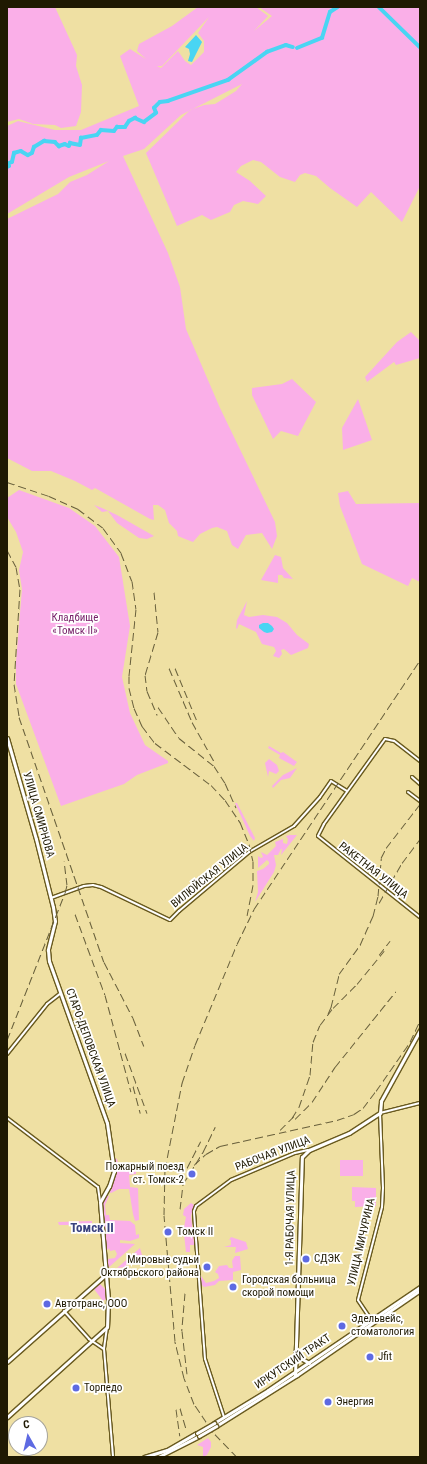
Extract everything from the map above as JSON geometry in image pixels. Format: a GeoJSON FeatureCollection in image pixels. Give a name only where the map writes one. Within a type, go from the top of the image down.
{"type":"FeatureCollection","features":[{"type":"Feature","properties":{"kind":"main road","name":"УЛИЦА СМИРНОВА"},"geometry":{"type":"LineString","coordinates":[[7,738],[51,898]]}},
{"type":"Feature","properties":{"kind":"main road","name":"СТАРО-ДЕПОВСКАЯ УЛИЦА"},"geometry":{"type":"LineString","coordinates":[[51,898],[55,921],[48,955],[60,994],[109,1130],[114,1172],[110,1186],[100,1202]]}},
{"type":"Feature","properties":{"kind":"main road","name":"УЛИЦА МИЧУРИНА"},"geometry":{"type":"LineString","coordinates":[[380,1113],[381,1101],[420,1030]]}},
{"type":"Feature","properties":{"kind":"main road","name":"РАБОЧАЯ УЛИЦА"},"geometry":{"type":"LineString","coordinates":[[302,1154],[346,1134],[380,1113]]}},
{"type":"Feature","properties":{"kind":"main road","name":"1-Я РАБОЧАЯ УЛИЦА"},"geometry":{"type":"LineString","coordinates":[[295,1376],[297,1355],[302,1154]]}},
{"type":"Feature","properties":{"kind":"main road"},"geometry":{"type":"LineString","coordinates":[[7,1417],[107,1327],[106,1286],[100,1202]]}},
{"type":"Feature","properties":{"kind":"main road"},"geometry":{"type":"LineString","coordinates":[[7,1362],[105,1275]]}},
{"type":"Feature","properties":{"kind":"main road"},"geometry":{"type":"LineString","coordinates":[[97,1282],[106,1286]]}},
{"type":"Feature","properties":{"kind":"main road","name":"ИРКУТСКИЙ ТРАКТ"},"geometry":{"type":"LineString","coordinates":[[215,1424],[313,1364],[420,1287]]}},
{"type":"Feature","properties":{"kind":"main road","name":"ИРКУТСКИЙ ТРАКТ"},"geometry":{"type":"LineString","coordinates":[[215,1424],[420,1290]]}},
{"type":"Feature","properties":{"kind":"main road"},"geometry":{"type":"LineString","coordinates":[[297,1355],[313,1364]]}},
{"type":"Feature","properties":{"kind":"main road"},"geometry":{"type":"LineString","coordinates":[[158,1457],[215,1424]]}},
{"type":"Feature","properties":{"kind":"main road"},"geometry":{"type":"LineString","coordinates":[[144,1457],[167,1450],[198,1434]]}},
{"type":"Feature","properties":{"kind":"street"},"geometry":{"type":"LineString","coordinates":[[347,791],[382,741],[387,738],[394,741],[420,761]]}},
{"type":"Feature","properties":{"kind":"street"},"geometry":{"type":"LineString","coordinates":[[412,777],[420,784]]}},
{"type":"Feature","properties":{"kind":"street","name":"ВИЛЮЙСКАЯ УЛИЦА"},"geometry":{"type":"LineString","coordinates":[[51,898],[88,886],[101,887],[170,920],[179,910],[249,852],[297,823],[331,781],[347,791]]}},
{"type":"Feature","properties":{"kind":"street","name":"РАКЕТНАЯ УЛИЦА"},"geometry":{"type":"LineString","coordinates":[[347,791],[318,836],[420,918]]}},
{"type":"Feature","properties":{"kind":"street"},"geometry":{"type":"LineString","coordinates":[[408,792],[420,801]]}},
{"type":"Feature","properties":{"kind":"street"},"geometry":{"type":"LineString","coordinates":[[7,1054],[44,1008],[60,994]]}},
{"type":"Feature","properties":{"kind":"street"},"geometry":{"type":"LineString","coordinates":[[380,1113],[420,1103]]}},
{"type":"Feature","properties":{"kind":"street","name":"УЛИЦА МИЧУРИНА"},"geometry":{"type":"LineString","coordinates":[[372,1321],[358,1300],[382,1207],[383,1188],[380,1113]]}},
{"type":"Feature","properties":{"kind":"street"},"geometry":{"type":"LineString","coordinates":[[7,1118],[98,1187],[100,1202]]}},
{"type":"Feature","properties":{"kind":"street"},"geometry":{"type":"LineString","coordinates":[[296,1153],[302,1154]]}},
{"type":"Feature","properties":{"kind":"street","name":"РАБОЧАЯ УЛИЦА"},"geometry":{"type":"LineString","coordinates":[[224,1417],[205,1359],[194,1211],[196,1206],[231,1180],[296,1153],[302,1154]]}},
{"type":"Feature","properties":{"kind":"street"},"geometry":{"type":"LineString","coordinates":[[64,1311],[91,1341],[104,1349]]}},
{"type":"Feature","properties":{"kind":"street"},"geometry":{"type":"LineString","coordinates":[[107,1327],[104,1349],[113,1457]]}},
{"type":"Feature","properties":{"kind":"green space"},"geometry":{"type":"Polygon","coordinates":[[[7,7],[55,7],[77,55],[76,66],[82,85],[81,112],[76,126],[61,128],[55,125],[33,124],[19,119],[7,122],[7,7]]]}},
{"type":"Feature","properties":{"kind":"green space"},"geometry":{"type":"Polygon","coordinates":[[[198,7],[256,7],[268,16],[254,31],[272,16],[259,7],[420,7],[420,186],[402,222],[371,192],[357,207],[316,176],[305,173],[300,175],[295,182],[280,177],[261,162],[253,160],[241,166],[236,172],[250,181],[266,196],[258,204],[243,201],[234,205],[230,212],[211,220],[202,215],[177,226],[146,153],[189,111],[181,115],[144,149],[123,156],[168,253],[180,287],[186,329],[220,408],[275,522],[277,536],[272,549],[262,533],[246,535],[238,549],[232,545],[227,531],[217,527],[200,534],[193,542],[178,536],[177,531],[169,523],[165,510],[158,505],[153,505],[154,520],[150,519],[95,488],[92,490],[51,471],[32,471],[7,458],[7,219],[58,194],[70,182],[87,175],[109,161],[69,177],[7,214],[7,126],[18,121],[55,130],[81,130],[139,106],[120,56],[130,49],[146,59],[137,51],[139,44],[172,26],[198,7]],[[209,17],[162,66],[157,66],[161,68],[178,51],[185,61],[191,65],[204,52],[204,41],[198,33],[209,17]],[[242,84],[193,109],[204,105],[215,104],[236,91],[242,84]]]}},
{"type":"Feature","properties":{"kind":"green space"},"geometry":{"type":"Polygon","coordinates":[[[411,332],[420,341],[420,358],[396,365],[394,362],[367,382],[365,377],[397,342],[411,332]]]}},
{"type":"Feature","properties":{"kind":"green space"},"geometry":{"type":"Polygon","coordinates":[[[292,379],[316,402],[298,436],[281,431],[273,439],[252,395],[252,388],[282,384],[292,379]]]}},
{"type":"Feature","properties":{"kind":"green space"},"geometry":{"type":"Polygon","coordinates":[[[358,399],[372,440],[343,450],[342,428],[358,399]]]}},
{"type":"Feature","properties":{"kind":"green space","name":"Кладбище «Томск II»"},"geometry":{"type":"Polygon","coordinates":[[[19,490],[69,508],[95,526],[119,557],[130,626],[122,677],[130,713],[145,745],[168,761],[168,763],[137,775],[124,784],[61,806],[16,684],[16,662],[22,589],[19,570],[23,552],[16,532],[7,517],[7,498],[19,490]]]}},
{"type":"Feature","properties":{"kind":"green space"},"geometry":{"type":"Polygon","coordinates":[[[348,491],[356,504],[420,503],[420,582],[412,578],[408,586],[362,564],[340,506],[338,493],[348,491]]]}},
{"type":"Feature","properties":{"kind":"green space"},"geometry":{"type":"Polygon","coordinates":[[[94,505],[102,508],[117,515],[154,536],[147,539],[139,538],[117,523],[108,511],[102,512],[94,505]]]}},
{"type":"Feature","properties":{"kind":"green space"},"geometry":{"type":"Polygon","coordinates":[[[275,555],[281,557],[283,568],[293,579],[284,578],[282,575],[278,575],[278,583],[261,580],[275,555]]]}},
{"type":"Feature","properties":{"kind":"green space"},"geometry":{"type":"Polygon","coordinates":[[[247,601],[244,615],[249,617],[263,615],[277,617],[287,623],[297,635],[309,644],[308,648],[291,655],[284,649],[281,650],[282,654],[279,658],[273,656],[276,651],[274,647],[262,644],[256,632],[239,624],[237,629],[237,620],[247,601]]]}},
{"type":"Feature","properties":{"kind":"green space"},"geometry":{"type":"Polygon","coordinates":[[[269,746],[281,753],[283,752],[297,762],[294,766],[279,758],[280,755],[268,748],[269,746]]]}},
{"type":"Feature","properties":{"kind":"green space"},"geometry":{"type":"Polygon","coordinates":[[[269,759],[277,765],[279,771],[276,774],[269,771],[268,777],[265,763],[269,759]]]}},
{"type":"Feature","properties":{"kind":"green space"},"geometry":{"type":"Polygon","coordinates":[[[297,768],[290,778],[281,780],[273,788],[272,786],[283,775],[297,768]]]}},
{"type":"Feature","properties":{"kind":"green space"},"geometry":{"type":"Polygon","coordinates":[[[235,803],[237,803],[255,838],[254,841],[250,836],[235,803]]]}},
{"type":"Feature","properties":{"kind":"green space"},"geometry":{"type":"Polygon","coordinates":[[[297,835],[281,855],[282,849],[278,855],[274,855],[276,865],[274,872],[255,902],[258,892],[257,871],[263,869],[269,864],[267,860],[258,868],[258,856],[261,858],[263,857],[261,852],[267,855],[276,846],[275,842],[283,839],[283,843],[287,844],[288,839],[286,836],[297,835]]]}},
{"type":"Feature","properties":{"kind":"green space"},"geometry":{"type":"Polygon","coordinates":[[[113,1158],[117,1159],[119,1169],[136,1167],[136,1174],[129,1175],[130,1187],[138,1188],[139,1220],[135,1221],[129,1189],[119,1189],[111,1193],[108,1191],[115,1172],[113,1158]]]}},
{"type":"Feature","properties":{"kind":"green space"},"geometry":{"type":"Polygon","coordinates":[[[340,1160],[363,1160],[363,1176],[340,1176],[340,1160]]]}},
{"type":"Feature","properties":{"kind":"green space"},"geometry":{"type":"Polygon","coordinates":[[[352,1187],[376,1188],[376,1206],[355,1207],[355,1201],[352,1201],[352,1187]]]}},
{"type":"Feature","properties":{"kind":"green space"},"geometry":{"type":"Polygon","coordinates":[[[106,1195],[109,1196],[105,1205],[106,1215],[109,1215],[110,1220],[130,1221],[135,1225],[136,1235],[139,1234],[139,1238],[130,1241],[120,1240],[120,1243],[135,1244],[108,1268],[106,1261],[108,1259],[115,1258],[117,1254],[115,1250],[110,1251],[109,1248],[108,1250],[104,1246],[102,1202],[106,1195]]]}},
{"type":"Feature","properties":{"kind":"green space"},"geometry":{"type":"Polygon","coordinates":[[[191,1203],[194,1205],[191,1216],[194,1245],[190,1245],[190,1252],[186,1252],[184,1234],[186,1232],[184,1227],[186,1217],[183,1215],[184,1209],[191,1203]]]}},
{"type":"Feature","properties":{"kind":"green space"},"geometry":{"type":"Polygon","coordinates":[[[92,1221],[92,1223],[87,1225],[59,1225],[58,1222],[92,1221]]]}},
{"type":"Feature","properties":{"kind":"green space"},"geometry":{"type":"Polygon","coordinates":[[[231,1237],[246,1242],[248,1249],[235,1253],[236,1247],[224,1247],[231,1245],[231,1240],[229,1240],[231,1237]]]}},
{"type":"Feature","properties":{"kind":"green space"},"geometry":{"type":"Polygon","coordinates":[[[140,1248],[142,1255],[133,1256],[125,1267],[117,1268],[140,1248]]]}},
{"type":"Feature","properties":{"kind":"green space"},"geometry":{"type":"Polygon","coordinates":[[[235,1256],[240,1256],[241,1270],[233,1272],[233,1280],[219,1281],[215,1285],[204,1287],[201,1284],[201,1276],[206,1283],[219,1278],[218,1274],[215,1272],[219,1266],[227,1265],[229,1268],[233,1268],[232,1261],[235,1256]]]}},
{"type":"Feature","properties":{"kind":"green space"},"geometry":{"type":"Polygon","coordinates":[[[100,1284],[105,1289],[106,1299],[103,1301],[94,1289],[100,1284]]]}},
{"type":"Feature","properties":{"kind":"green space"},"geometry":{"type":"Polygon","coordinates":[[[208,1438],[211,1442],[211,1447],[207,1455],[203,1457],[203,1447],[197,1445],[208,1438]]]}},
{"type":"Feature","properties":{"kind":"water"},"geometry":{"type":"Polygon","coordinates":[[[196,35],[202,42],[192,62],[188,61],[190,54],[189,49],[185,47],[196,35]]]}},
{"type":"Feature","properties":{"kind":"water"},"geometry":{"type":"Polygon","coordinates":[[[268,623],[272,626],[274,629],[272,632],[267,633],[259,628],[259,625],[268,623]]]}},
{"type":"Feature","properties":{"kind":"waterway"},"geometry":{"type":"LineString","coordinates":[[297,48],[322,38],[330,12],[338,7]]}},
{"type":"Feature","properties":{"kind":"waterway"},"geometry":{"type":"LineString","coordinates":[[379,7],[420,47]]}},
{"type":"Feature","properties":{"kind":"waterway"},"geometry":{"type":"LineString","coordinates":[[7,164],[12,162],[14,153],[21,151],[28,155],[32,153],[34,147],[44,141],[55,142],[59,146],[65,144],[69,146],[70,143],[80,145],[81,138],[97,135],[101,130],[114,131],[117,127],[125,127],[129,121],[135,118],[144,122],[156,113],[154,108],[160,102],[168,101],[228,80],[267,52],[286,45],[293,47]]}},
{"type":"Feature","properties":{"kind":"waterway"},"geometry":{"type":"LineString","coordinates":[[7,166],[9,166],[7,168]]}},
{"type":"Feature","properties":{"kind":"railway"},"geometry":{"type":"LineString","coordinates":[[7,482],[49,496],[78,509],[103,528],[121,553],[132,581],[136,609],[129,676],[129,688],[134,708],[142,726],[155,743],[211,785],[225,800],[240,822],[249,844],[253,861],[253,885],[247,915]]}},
{"type":"Feature","properties":{"kind":"railway"},"geometry":{"type":"LineString","coordinates":[[7,550],[16,567],[20,589],[14,684],[19,717],[104,962],[133,1018],[144,1046]]}},
{"type":"Feature","properties":{"kind":"railway"},"geometry":{"type":"LineString","coordinates":[[154,592],[158,632],[145,675],[147,691],[157,715]]}},
{"type":"Feature","properties":{"kind":"railway"},"geometry":{"type":"LineString","coordinates":[[237,1457],[213,1432],[194,1404],[184,1378],[175,1341],[164,1215],[165,1169],[182,1083],[195,1045],[237,944],[254,909],[420,660]]}},
{"type":"Feature","properties":{"kind":"railway"},"geometry":{"type":"LineString","coordinates":[[169,668],[192,722],[215,763]]}},
{"type":"Feature","properties":{"kind":"railway"},"geometry":{"type":"LineString","coordinates":[[175,668],[197,721]]}},
{"type":"Feature","properties":{"kind":"railway"},"geometry":{"type":"LineString","coordinates":[[158,707],[179,738],[214,766],[225,783],[236,808]]}},
{"type":"Feature","properties":{"kind":"railway"},"geometry":{"type":"LineString","coordinates":[[328,1014],[339,974],[360,945],[373,916],[378,896],[381,858],[386,848],[420,804]]}},
{"type":"Feature","properties":{"kind":"railway"},"geometry":{"type":"LineString","coordinates":[[379,903],[402,863],[420,839]]}},
{"type":"Feature","properties":{"kind":"railway"},"geometry":{"type":"LineString","coordinates":[[7,1040],[65,893],[67,885],[64,861]]}},
{"type":"Feature","properties":{"kind":"railway"},"geometry":{"type":"LineString","coordinates":[[75,914],[105,995],[131,1092]]}},
{"type":"Feature","properties":{"kind":"railway"},"geometry":{"type":"LineString","coordinates":[[379,955],[390,941]]}},
{"type":"Feature","properties":{"kind":"railway"},"geometry":{"type":"LineString","coordinates":[[292,1118],[299,1107],[310,1075],[313,1042],[320,1025],[333,1008],[357,984],[384,951]]}},
{"type":"Feature","properties":{"kind":"railway"},"geometry":{"type":"LineString","coordinates":[[295,1119],[312,1102],[335,1067],[396,991]]}},
{"type":"Feature","properties":{"kind":"railway"},"geometry":{"type":"LineString","coordinates":[[194,1165],[206,1154],[220,1146],[337,1120],[354,1114],[363,1108],[376,1091],[410,1042],[420,1021]]}},
{"type":"Feature","properties":{"kind":"railway"},"geometry":{"type":"LineString","coordinates":[[125,1053],[147,1113]]}},
{"type":"Feature","properties":{"kind":"railway"},"geometry":{"type":"LineString","coordinates":[[133,1086],[140,1113]]}},
{"type":"Feature","properties":{"kind":"railway"},"geometry":{"type":"LineString","coordinates":[[280,1130],[296,1114]]}},
{"type":"Feature","properties":{"kind":"railway"},"geometry":{"type":"LineString","coordinates":[[180,1209],[183,1184],[203,1152],[215,1127]]}},
{"type":"Feature","properties":{"kind":"railway"},"geometry":{"type":"LineString","coordinates":[[187,1168],[201,1141]]}},
{"type":"Feature","properties":{"kind":"railway"},"geometry":{"type":"LineString","coordinates":[[185,1293],[182,1331],[187,1374]]}},
{"type":"Feature","properties":{"kind":"railway"},"geometry":{"type":"LineString","coordinates":[[180,1408],[186,1429]]}},
{"type":"Feature","properties":{"kind":"railway"},"geometry":{"type":"LineString","coordinates":[[176,1409],[180,1436]]}},
{"type":"Feature","properties":{"kind":"place","name":"Пожарный поезд ст. Томск-2"},"geometry":{"type":"Point","coordinates":[192,1174]}},
{"type":"Feature","properties":{"kind":"place","name":"Томск II"},"geometry":{"type":"Point","coordinates":[168,1232]}},
{"type":"Feature","properties":{"kind":"place","name":"СДЭК"},"geometry":{"type":"Point","coordinates":[306,1259]}},
{"type":"Feature","properties":{"kind":"place","name":"Мировые судьи Октябрьского района"},"geometry":{"type":"Point","coordinates":[207,1267]}},
{"type":"Feature","properties":{"kind":"place","name":"Городская больница скорой помощи"},"geometry":{"type":"Point","coordinates":[233,1287]}},
{"type":"Feature","properties":{"kind":"place","name":"Автотранс, ООО"},"geometry":{"type":"Point","coordinates":[47,1304]}},
{"type":"Feature","properties":{"kind":"place","name":"Эдельвейс, стоматология"},"geometry":{"type":"Point","coordinates":[342,1326]}},
{"type":"Feature","properties":{"kind":"place","name":"Jfit"},"geometry":{"type":"Point","coordinates":[370,1357]}},
{"type":"Feature","properties":{"kind":"place","name":"Торпедо"},"geometry":{"type":"Point","coordinates":[76,1388]}},
{"type":"Feature","properties":{"kind":"place","name":"Энергия"},"geometry":{"type":"Point","coordinates":[328,1402]}},
{"type":"Feature","properties":{"kind":"district","name":"Томск II"},"geometry":{"type":"Point","coordinates":[92,1228]}}]}
